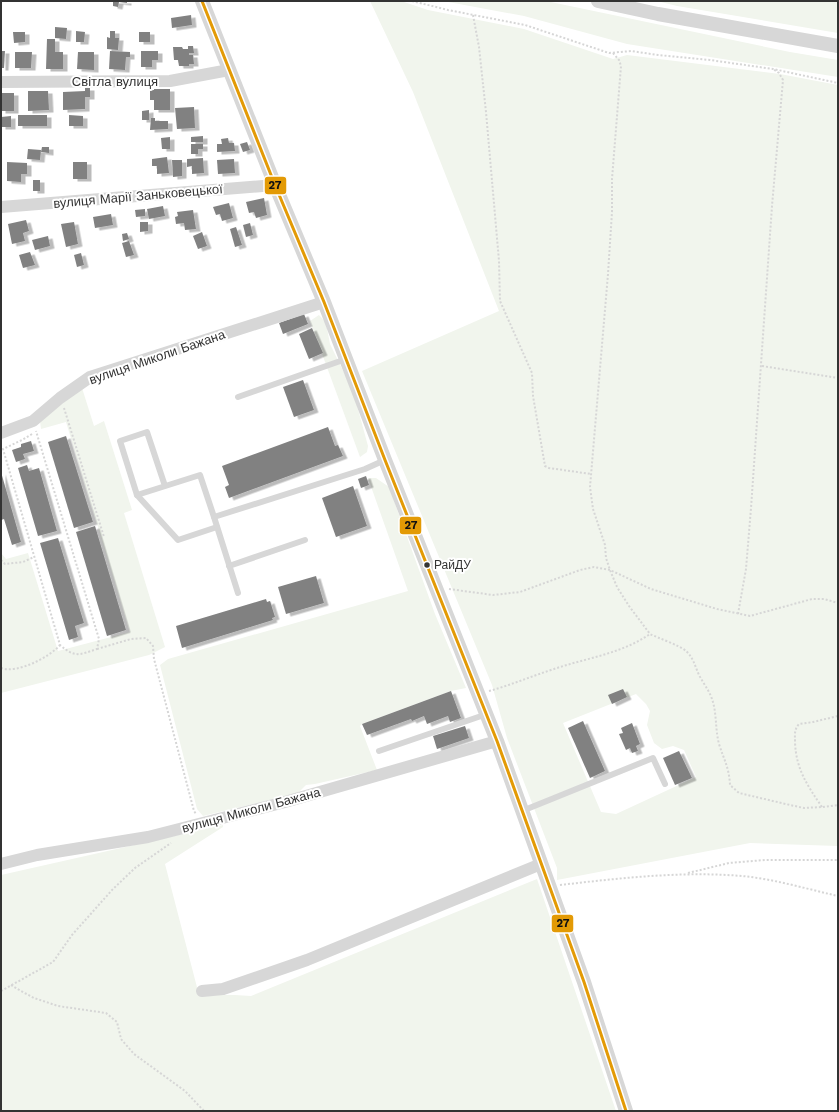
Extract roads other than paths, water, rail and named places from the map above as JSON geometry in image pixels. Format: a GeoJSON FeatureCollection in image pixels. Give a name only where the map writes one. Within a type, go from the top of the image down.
{"type":"FeatureCollection","features":[{"type":"Feature","properties":{"kind":"street"},"geometry":{"type":"LineString","coordinates":[[202,1],[275,185],[324,302],[385,460],[498,741],[584,982],[626,1111]]}},
{"type":"Feature","properties":{"kind":"street"},"geometry":{"type":"LineString","coordinates":[[598,1],[658,14],[838,46]]}},
{"type":"Feature","properties":{"kind":"street","name":"Світла вулиця"},"geometry":{"type":"LineString","coordinates":[[1,82],[170,81],[229,70]]}},
{"type":"Feature","properties":{"kind":"street","name":"вулиця Марії Заньковецької"},"geometry":{"type":"LineString","coordinates":[[1,208],[275,185]]}},
{"type":"Feature","properties":{"kind":"street","name":"вулиця Миколи Бажана"},"geometry":{"type":"LineString","coordinates":[[1,432],[35,426],[60,398],[90,377],[324,302]]}},
{"type":"Feature","properties":{"kind":"street","name":"вулиця Миколи Бажана"},"geometry":{"type":"LineString","coordinates":[[1,864],[37,855],[148,837],[293,800],[498,741]]}},
{"type":"Feature","properties":{"kind":"street"},"geometry":{"type":"LineString","coordinates":[[202,991],[223,989],[307,960],[541,864]]}},
{"type":"Feature","properties":{"kind":"lane"},"geometry":{"type":"LineString","coordinates":[[238,397],[346,359]]}},
{"type":"Feature","properties":{"kind":"lane"},"geometry":{"type":"LineString","coordinates":[[165,486],[147,432],[120,441],[136,495],[178,540],[217,527]]}},
{"type":"Feature","properties":{"kind":"lane"},"geometry":{"type":"LineString","coordinates":[[214,517],[365,468],[385,460]]}},
{"type":"Feature","properties":{"kind":"lane"},"geometry":{"type":"LineString","coordinates":[[136,495],[200,475],[238,593]]}},
{"type":"Feature","properties":{"kind":"lane"},"geometry":{"type":"LineString","coordinates":[[229,566],[305,540]]}},
{"type":"Feature","properties":{"kind":"lane"},"geometry":{"type":"LineString","coordinates":[[379,751],[487,714]]}},
{"type":"Feature","properties":{"kind":"lane"},"geometry":{"type":"LineString","coordinates":[[522,810],[653,758],[665,784]]}},
{"type":"Feature","properties":{"kind":"place","name":"РайДУ"},"geometry":{"type":"Point","coordinates":[427,565]}}]}
